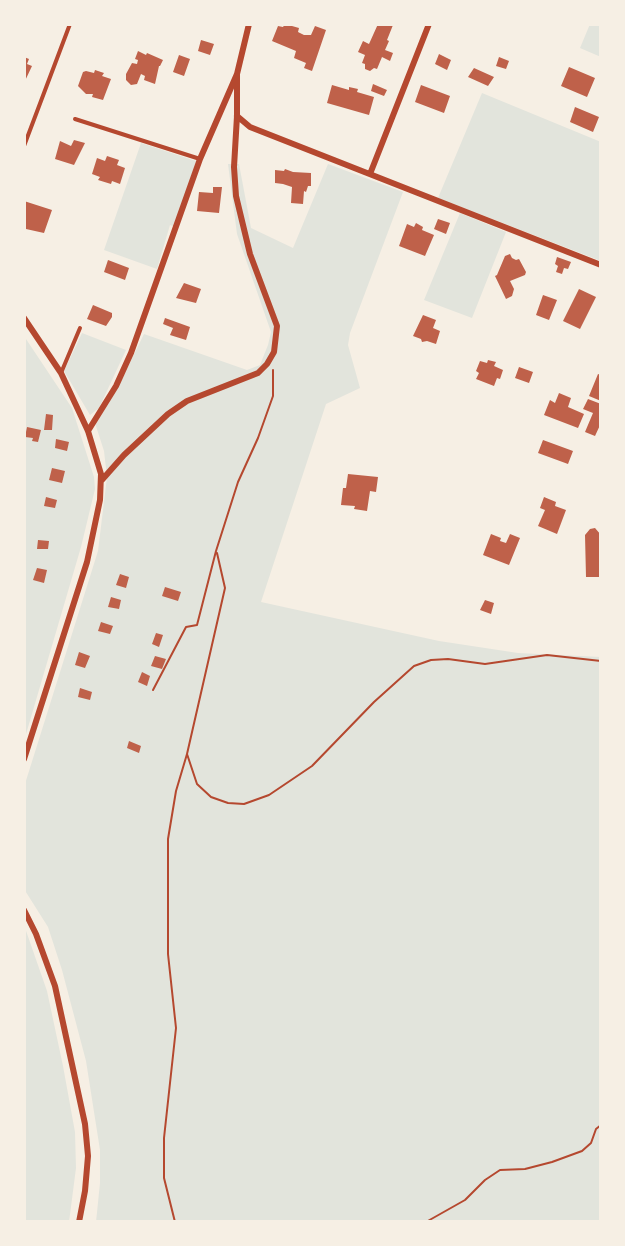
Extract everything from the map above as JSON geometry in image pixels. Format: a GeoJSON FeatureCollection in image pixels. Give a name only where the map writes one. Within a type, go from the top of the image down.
{"type":"FeatureCollection","features":[{"type":"Feature","properties":{"kind":"street"},"geometry":{"type":"LineString","coordinates":[[88,431],[116,386],[131,353],[200,159],[237,74],[249,24]]}},
{"type":"Feature","properties":{"kind":"street"},"geometry":{"type":"LineString","coordinates":[[370,174],[429,24]]}},
{"type":"Feature","properties":{"kind":"street"},"geometry":{"type":"LineString","coordinates":[[101,481],[124,455],[168,414],[187,401],[250,378],[263,369],[271,358],[276,344],[277,326],[248,246],[236,196],[234,151],[237,74]]}},
{"type":"Feature","properties":{"kind":"street"},"geometry":{"type":"LineString","coordinates":[[237,116],[250,127],[601,265]]}},
{"type":"Feature","properties":{"kind":"street"},"geometry":{"type":"LineString","coordinates":[[24,318],[61,373],[88,431],[101,474],[100,500],[87,562],[24,759]]}},
{"type":"Feature","properties":{"kind":"street"},"geometry":{"type":"LineString","coordinates":[[24,910],[36,934],[55,986],[85,1125],[88,1156],[79,1222]]}},
{"type":"Feature","properties":{"kind":"lane"},"geometry":{"type":"LineString","coordinates":[[24,146],[70,24]]}},
{"type":"Feature","properties":{"kind":"lane"},"geometry":{"type":"LineString","coordinates":[[75,118],[200,159]]}},
{"type":"Feature","properties":{"kind":"lane"},"geometry":{"type":"LineString","coordinates":[[61,373],[81,328]]}},
{"type":"Feature","properties":{"kind":"path"},"geometry":{"type":"LineString","coordinates":[[153,690],[186,627],[197,625],[216,551],[238,482],[258,438],[273,396],[271,358]]}},
{"type":"Feature","properties":{"kind":"path"},"geometry":{"type":"LineString","coordinates":[[176,1222],[164,1178],[164,1138],[176,1028],[168,954],[168,839],[176,791],[187,754],[225,588],[216,551]]}},
{"type":"Feature","properties":{"kind":"path"},"geometry":{"type":"LineString","coordinates":[[187,754],[197,784],[211,797],[228,803],[244,804],[269,795],[312,766],[374,702],[414,666],[431,660],[448,659],[485,664],[547,655],[601,661]]}},
{"type":"Feature","properties":{"kind":"path"},"geometry":{"type":"LineString","coordinates":[[426,1222],[465,1200],[485,1180],[500,1170],[525,1169],[582,1151],[591,1143],[596,1129],[601,1125]]}},
{"type":"Feature","properties":{"kind":"shaded area"},"geometry":{"type":"Polygon","coordinates":[[[590,24],[601,24],[601,57],[580,48],[590,24]]]}},
{"type":"Feature","properties":{"kind":"shaded area"},"geometry":{"type":"Polygon","coordinates":[[[482,93],[601,142],[601,261],[438,198],[482,93]]]}},
{"type":"Feature","properties":{"kind":"shaded area"},"geometry":{"type":"Polygon","coordinates":[[[141,143],[196,161],[175,227],[170,225],[157,269],[104,250],[141,143]]]}},
{"type":"Feature","properties":{"kind":"shaded area"},"geometry":{"type":"Polygon","coordinates":[[[228,164],[239,164],[251,228],[293,248],[328,164],[403,192],[350,333],[348,345],[360,388],[326,404],[261,602],[439,641],[518,653],[601,657],[601,1222],[96,1222],[100,1183],[100,1150],[86,1061],[48,927],[24,889],[24,787],[98,551],[107,477],[104,451],[95,423],[121,381],[144,334],[247,370],[260,365],[268,345],[271,332],[237,234],[228,164]]]}},
{"type":"Feature","properties":{"kind":"shaded area"},"geometry":{"type":"Polygon","coordinates":[[[460,213],[506,232],[472,318],[424,300],[460,213]]]}},
{"type":"Feature","properties":{"kind":"shaded area"},"geometry":{"type":"Polygon","coordinates":[[[82,333],[126,350],[99,408],[90,415],[64,371],[82,333]]]}},
{"type":"Feature","properties":{"kind":"shaded area"},"geometry":{"type":"Polygon","coordinates":[[[24,336],[72,408],[94,477],[95,489],[81,547],[24,741],[24,336]]]}},
{"type":"Feature","properties":{"kind":"shaded area"},"geometry":{"type":"Polygon","coordinates":[[[24,925],[47,991],[75,1132],[76,1168],[69,1222],[24,1222],[24,925]]]}},
{"type":"Feature","properties":{"kind":"building"},"geometry":{"type":"Polygon","coordinates":[[[285,24],[299,28],[298,32],[304,35],[311,35],[315,26],[326,30],[312,71],[304,68],[306,63],[294,58],[296,51],[272,41],[278,26],[283,27],[285,24]]]}},
{"type":"Feature","properties":{"kind":"building"},"geometry":{"type":"Polygon","coordinates":[[[378,24],[393,25],[385,50],[393,53],[390,61],[382,57],[377,69],[370,71],[365,69],[365,64],[362,63],[365,55],[358,52],[363,41],[369,44],[378,24]]]}},
{"type":"Feature","properties":{"kind":"building"},"geometry":{"type":"Polygon","coordinates":[[[201,40],[214,44],[210,55],[198,51],[201,40]]]}},
{"type":"Feature","properties":{"kind":"building"},"geometry":{"type":"Polygon","coordinates":[[[138,51],[163,60],[159,66],[155,84],[144,80],[145,76],[141,74],[137,84],[131,85],[126,80],[126,74],[132,63],[137,64],[138,60],[135,59],[138,51]]]}},
{"type":"Feature","properties":{"kind":"building"},"geometry":{"type":"Polygon","coordinates":[[[439,54],[451,60],[447,70],[435,64],[439,54]]]}},
{"type":"Feature","properties":{"kind":"building"},"geometry":{"type":"Polygon","coordinates":[[[179,55],[190,59],[184,76],[173,72],[179,55]]]}},
{"type":"Feature","properties":{"kind":"building"},"geometry":{"type":"Polygon","coordinates":[[[24,57],[29,59],[27,64],[32,66],[24,83],[24,57]]]}},
{"type":"Feature","properties":{"kind":"building"},"geometry":{"type":"Polygon","coordinates":[[[499,57],[509,61],[506,69],[496,66],[499,57]]]}},
{"type":"Feature","properties":{"kind":"building"},"geometry":{"type":"Polygon","coordinates":[[[569,67],[595,78],[587,97],[561,86],[569,67]]]}},
{"type":"Feature","properties":{"kind":"building"},"geometry":{"type":"Polygon","coordinates":[[[474,68],[494,77],[488,86],[468,77],[474,68]]]}},
{"type":"Feature","properties":{"kind":"building"},"geometry":{"type":"Polygon","coordinates":[[[95,70],[111,79],[103,100],[92,97],[93,94],[86,94],[78,86],[83,72],[94,73],[95,70]]]}},
{"type":"Feature","properties":{"kind":"building"},"geometry":{"type":"Polygon","coordinates":[[[373,84],[387,90],[384,96],[371,91],[373,84]]]}},
{"type":"Feature","properties":{"kind":"building"},"geometry":{"type":"Polygon","coordinates":[[[332,85],[349,90],[349,87],[358,89],[357,92],[374,97],[369,115],[327,103],[332,85]]]}},
{"type":"Feature","properties":{"kind":"building"},"geometry":{"type":"Polygon","coordinates":[[[421,85],[450,96],[444,113],[415,102],[421,85]]]}},
{"type":"Feature","properties":{"kind":"building"},"geometry":{"type":"Polygon","coordinates":[[[575,107],[599,117],[593,132],[570,122],[575,107]]]}},
{"type":"Feature","properties":{"kind":"building"},"geometry":{"type":"Polygon","coordinates":[[[74,140],[85,143],[74,165],[55,159],[60,141],[71,146],[74,140]]]}},
{"type":"Feature","properties":{"kind":"building"},"geometry":{"type":"Polygon","coordinates":[[[107,156],[119,160],[117,165],[125,168],[120,184],[98,180],[100,177],[92,174],[97,158],[105,161],[107,156]]]}},
{"type":"Feature","properties":{"kind":"building"},"geometry":{"type":"Polygon","coordinates":[[[285,169],[311,173],[311,186],[308,186],[306,192],[304,191],[303,204],[291,203],[292,187],[275,183],[275,170],[284,171],[285,169]]]}},
{"type":"Feature","properties":{"kind":"building"},"geometry":{"type":"Polygon","coordinates":[[[213,187],[222,187],[219,213],[197,211],[199,192],[213,193],[213,187]]]}},
{"type":"Feature","properties":{"kind":"building"},"geometry":{"type":"Polygon","coordinates":[[[24,201],[52,210],[44,233],[26,229],[24,226],[24,201]]]}},
{"type":"Feature","properties":{"kind":"building"},"geometry":{"type":"Polygon","coordinates":[[[438,219],[450,223],[446,234],[434,229],[438,219]]]}},
{"type":"Feature","properties":{"kind":"building"},"geometry":{"type":"Polygon","coordinates":[[[416,223],[423,227],[422,230],[434,235],[425,256],[399,246],[407,224],[414,227],[416,223]]]}},
{"type":"Feature","properties":{"kind":"building"},"geometry":{"type":"Polygon","coordinates":[[[510,254],[512,258],[519,259],[526,272],[525,275],[510,281],[514,289],[512,296],[506,299],[495,276],[505,256],[510,254]]]}},
{"type":"Feature","properties":{"kind":"building"},"geometry":{"type":"Polygon","coordinates":[[[557,257],[571,262],[568,269],[564,268],[562,274],[556,272],[557,257]]]}},
{"type":"Feature","properties":{"kind":"building"},"geometry":{"type":"Polygon","coordinates":[[[108,260],[129,268],[125,280],[104,272],[108,260]]]}},
{"type":"Feature","properties":{"kind":"building"},"geometry":{"type":"Polygon","coordinates":[[[184,283],[201,289],[196,303],[176,298],[184,283]]]}},
{"type":"Feature","properties":{"kind":"building"},"geometry":{"type":"Polygon","coordinates":[[[579,289],[596,297],[580,329],[563,321],[579,289]]]}},
{"type":"Feature","properties":{"kind":"building"},"geometry":{"type":"Polygon","coordinates":[[[543,295],[557,300],[549,320],[536,315],[543,295]]]}},
{"type":"Feature","properties":{"kind":"building"},"geometry":{"type":"Polygon","coordinates":[[[93,305],[112,313],[106,326],[87,319],[93,305]]]}},
{"type":"Feature","properties":{"kind":"building"},"geometry":{"type":"Polygon","coordinates":[[[423,315],[436,320],[433,328],[440,331],[436,344],[422,342],[421,339],[413,336],[423,315]]]}},
{"type":"Feature","properties":{"kind":"building"},"geometry":{"type":"Polygon","coordinates":[[[165,318],[190,327],[186,340],[170,335],[173,328],[163,324],[165,318]]]}},
{"type":"Feature","properties":{"kind":"building"},"geometry":{"type":"Polygon","coordinates":[[[488,360],[496,362],[494,366],[503,370],[494,386],[476,379],[480,361],[487,363],[488,360]]]}},
{"type":"Feature","properties":{"kind":"building"},"geometry":{"type":"Polygon","coordinates":[[[519,367],[533,372],[529,383],[515,378],[519,367]]]}},
{"type":"Feature","properties":{"kind":"building"},"geometry":{"type":"Polygon","coordinates":[[[598,374],[601,375],[601,401],[589,396],[598,374]]]}},
{"type":"Feature","properties":{"kind":"building"},"geometry":{"type":"Polygon","coordinates":[[[559,393],[571,398],[568,407],[584,414],[578,428],[544,415],[550,400],[555,403],[559,393]]]}},
{"type":"Feature","properties":{"kind":"building"},"geometry":{"type":"Polygon","coordinates":[[[588,399],[601,404],[601,423],[595,436],[585,432],[593,413],[583,409],[588,399]]]}},
{"type":"Feature","properties":{"kind":"building"},"geometry":{"type":"Polygon","coordinates":[[[46,414],[53,415],[52,430],[44,430],[46,414]]]}},
{"type":"Feature","properties":{"kind":"building"},"geometry":{"type":"Polygon","coordinates":[[[27,427],[41,430],[38,442],[32,441],[33,438],[25,437],[27,427]]]}},
{"type":"Feature","properties":{"kind":"building"},"geometry":{"type":"Polygon","coordinates":[[[56,439],[69,442],[67,451],[55,448],[56,439]]]}},
{"type":"Feature","properties":{"kind":"building"},"geometry":{"type":"Polygon","coordinates":[[[543,440],[573,451],[568,464],[538,453],[543,440]]]}},
{"type":"Feature","properties":{"kind":"building"},"geometry":{"type":"Polygon","coordinates":[[[52,468],[65,471],[62,483],[49,480],[52,468]]]}},
{"type":"Feature","properties":{"kind":"building"},"geometry":{"type":"Polygon","coordinates":[[[348,474],[378,477],[376,492],[370,491],[367,511],[354,509],[355,506],[341,505],[348,474]]]}},
{"type":"Feature","properties":{"kind":"building"},"geometry":{"type":"Polygon","coordinates":[[[46,497],[57,500],[55,508],[44,506],[46,497]]]}},
{"type":"Feature","properties":{"kind":"building"},"geometry":{"type":"Polygon","coordinates":[[[544,497],[556,502],[555,506],[566,510],[557,534],[538,526],[545,510],[540,508],[544,497]]]}},
{"type":"Feature","properties":{"kind":"building"},"geometry":{"type":"Polygon","coordinates":[[[595,528],[601,535],[601,577],[586,577],[585,535],[590,529],[595,528]]]}},
{"type":"Feature","properties":{"kind":"building"},"geometry":{"type":"Polygon","coordinates":[[[491,534],[506,543],[510,534],[520,538],[509,565],[483,555],[491,534]]]}},
{"type":"Feature","properties":{"kind":"building"},"geometry":{"type":"Polygon","coordinates":[[[38,540],[49,541],[48,549],[37,549],[38,540]]]}},
{"type":"Feature","properties":{"kind":"building"},"geometry":{"type":"Polygon","coordinates":[[[37,568],[47,570],[44,583],[33,580],[37,568]]]}},
{"type":"Feature","properties":{"kind":"building"},"geometry":{"type":"Polygon","coordinates":[[[120,574],[129,577],[126,588],[116,585],[120,574]]]}},
{"type":"Feature","properties":{"kind":"building"},"geometry":{"type":"Polygon","coordinates":[[[165,587],[181,592],[178,601],[162,596],[165,587]]]}},
{"type":"Feature","properties":{"kind":"building"},"geometry":{"type":"Polygon","coordinates":[[[111,597],[121,600],[119,609],[108,607],[111,597]]]}},
{"type":"Feature","properties":{"kind":"building"},"geometry":{"type":"Polygon","coordinates":[[[485,600],[494,603],[491,614],[480,610],[485,600]]]}},
{"type":"Feature","properties":{"kind":"building"},"geometry":{"type":"Polygon","coordinates":[[[101,622],[113,626],[110,634],[98,631],[101,622]]]}},
{"type":"Feature","properties":{"kind":"building"},"geometry":{"type":"Polygon","coordinates":[[[156,633],[163,635],[159,647],[152,644],[156,633]]]}},
{"type":"Feature","properties":{"kind":"building"},"geometry":{"type":"Polygon","coordinates":[[[79,652],[90,656],[85,668],[75,665],[79,652]]]}},
{"type":"Feature","properties":{"kind":"building"},"geometry":{"type":"Polygon","coordinates":[[[155,656],[166,659],[162,669],[151,666],[155,656]]]}},
{"type":"Feature","properties":{"kind":"building"},"geometry":{"type":"Polygon","coordinates":[[[142,672],[150,676],[147,686],[138,682],[142,672]]]}},
{"type":"Feature","properties":{"kind":"building"},"geometry":{"type":"Polygon","coordinates":[[[80,688],[92,692],[90,700],[78,697],[80,688]]]}},
{"type":"Feature","properties":{"kind":"building"},"geometry":{"type":"Polygon","coordinates":[[[129,741],[141,746],[139,753],[127,748],[129,741]]]}}]}
